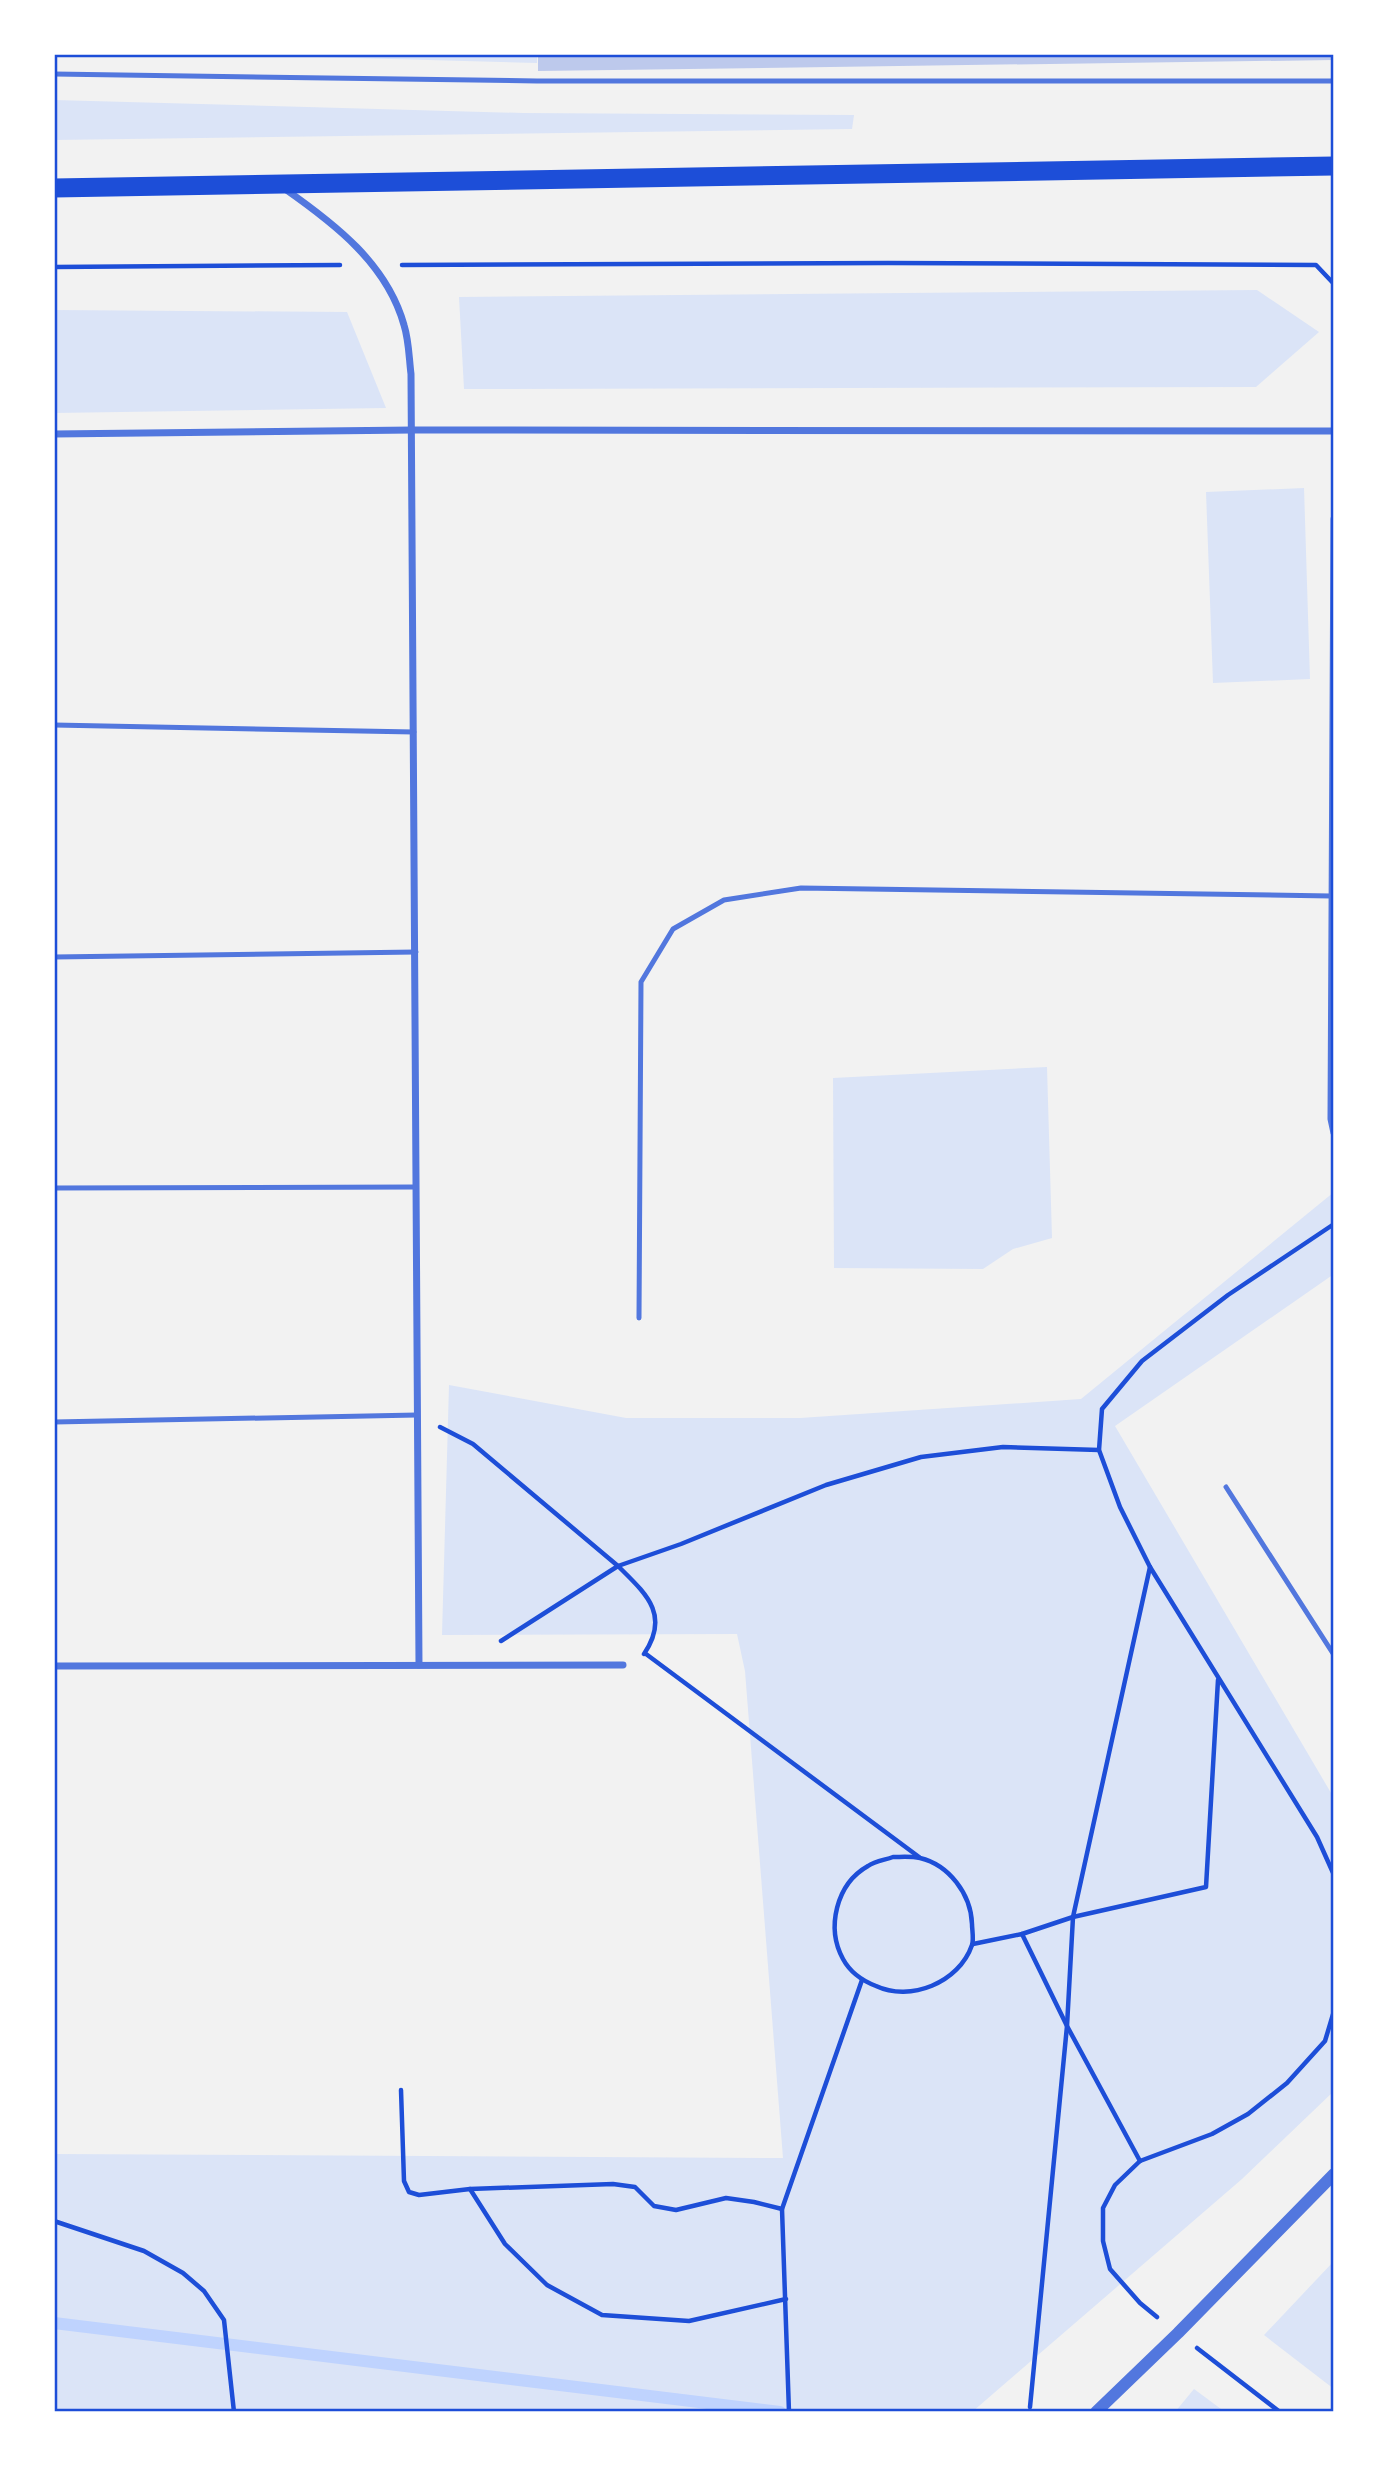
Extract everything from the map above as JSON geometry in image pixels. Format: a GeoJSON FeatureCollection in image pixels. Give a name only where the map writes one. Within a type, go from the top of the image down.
{"type":"FeatureCollection","features":[{"type":"Feature","properties":{"kind":"highway"},"geometry":{"type":"LineString","coordinates":[[54,188],[1334,166]]}},
{"type":"Feature","properties":{"kind":"street"},"geometry":{"type":"LineString","coordinates":[[278,184],[326,218],[373,265],[394,298],[405,327],[411,374],[419,1665]]}},
{"type":"Feature","properties":{"kind":"street"},"geometry":{"type":"LineString","coordinates":[[54,434],[413,430],[1334,431]]}},
{"type":"Feature","properties":{"kind":"street"},"geometry":{"type":"LineString","coordinates":[[1334,519],[1331,896],[1331,1119],[1334,1133]]}},
{"type":"Feature","properties":{"kind":"street"},"geometry":{"type":"LineString","coordinates":[[54,1666],[623,1665]]}},
{"type":"Feature","properties":{"kind":"street"},"geometry":{"type":"LineString","coordinates":[[1096,2412],[1178,2333],[1334,2174]]}},
{"type":"Feature","properties":{"kind":"lane"},"geometry":{"type":"LineString","coordinates":[[54,74],[537,81],[1334,81]]}},
{"type":"Feature","properties":{"kind":"lane"},"geometry":{"type":"LineString","coordinates":[[54,725],[414,732]]}},
{"type":"Feature","properties":{"kind":"lane"},"geometry":{"type":"LineString","coordinates":[[639,1318],[641,982],[673,929],[723,900],[801,888],[1331,896]]}},
{"type":"Feature","properties":{"kind":"lane"},"geometry":{"type":"LineString","coordinates":[[54,957],[416,951]]}},
{"type":"Feature","properties":{"kind":"lane"},"geometry":{"type":"LineString","coordinates":[[54,1188],[416,1187]]}},
{"type":"Feature","properties":{"kind":"lane"},"geometry":{"type":"LineString","coordinates":[[54,1422],[417,1415]]}},
{"type":"Feature","properties":{"kind":"lane"},"geometry":{"type":"LineString","coordinates":[[1226,1487],[1334,1655]]}},
{"type":"Feature","properties":{"kind":"path"},"geometry":{"type":"LineString","coordinates":[[54,267],[888,263],[1316,265],[1334,284]]}},
{"type":"Feature","properties":{"kind":"path"},"geometry":{"type":"LineString","coordinates":[[1334,1224],[1228,1294],[1142,1361],[1102,1409],[1099,1450],[1120,1507],[1150,1567],[1317,1837],[1334,1875]]}},
{"type":"Feature","properties":{"kind":"path"},"geometry":{"type":"LineString","coordinates":[[417,1415],[473,1444],[618,1566],[651,1601],[656,1620],[653,1638],[645,1653],[623,1665]]}},
{"type":"Feature","properties":{"kind":"path"},"geometry":{"type":"LineString","coordinates":[[465,1664],[618,1566],[681,1544],[825,1485],[921,1457],[1003,1447],[1099,1450]]}},
{"type":"Feature","properties":{"kind":"path"},"geometry":{"type":"LineString","coordinates":[[1030,2407],[1067,2026],[1073,1917],[1150,1567]]}},
{"type":"Feature","properties":{"kind":"path"},"geometry":{"type":"LineString","coordinates":[[645,1653],[920,1858],[944,1869],[962,1889],[972,1914],[973,1944],[959,1966],[939,1983],[913,1993],[887,1992],[862,1980],[844,1960],[835,1935],[836,1908],[848,1884],[868,1866],[893,1857],[920,1858]]}},
{"type":"Feature","properties":{"kind":"path"},"geometry":{"type":"LineString","coordinates":[[973,1944],[1022,1934],[1073,1917],[1206,1886],[1218,1679]]}},
{"type":"Feature","properties":{"kind":"path"},"geometry":{"type":"LineString","coordinates":[[1022,1934],[1067,2026],[1140,2161]]}},
{"type":"Feature","properties":{"kind":"path"},"geometry":{"type":"LineString","coordinates":[[789,2412],[782,2209],[862,1980]]}},
{"type":"Feature","properties":{"kind":"path"},"geometry":{"type":"LineString","coordinates":[[1280,2412],[1140,2303],[1110,2269],[1103,2241],[1103,2208],[1115,2185],[1140,2161],[1212,2134],[1248,2114],[1286,2083],[1325,2041],[1334,2011]]}},
{"type":"Feature","properties":{"kind":"path"},"geometry":{"type":"LineString","coordinates":[[401,2090],[404,2181],[409,2192],[419,2195],[470,2189],[613,2184],[635,2187],[654,2206],[676,2210],[726,2198],[782,2209]]}},
{"type":"Feature","properties":{"kind":"path"},"geometry":{"type":"LineString","coordinates":[[470,2189],[505,2244],[547,2285],[602,2315],[689,2321],[786,2299]]}},
{"type":"Feature","properties":{"kind":"path"},"geometry":{"type":"LineString","coordinates":[[54,2221],[144,2251],[183,2273],[204,2291],[224,2320],[234,2412]]}},
{"type":"Feature","properties":{"kind":"shaded area"},"geometry":{"type":"Polygon","coordinates":[[[212,54],[537,54],[537,63],[212,54]]]}},
{"type":"Feature","properties":{"kind":"shaded area"},"geometry":{"type":"Polygon","coordinates":[[[54,100],[523,113],[854,115],[852,129],[54,140],[54,100]]]}},
{"type":"Feature","properties":{"kind":"shaded area"},"geometry":{"type":"Polygon","coordinates":[[[1257,290],[1319,332],[1256,387],[464,389],[459,297],[1257,290]]]}},
{"type":"Feature","properties":{"kind":"shaded area"},"geometry":{"type":"Polygon","coordinates":[[[54,310],[347,312],[386,408],[54,413],[54,310]]]}},
{"type":"Feature","properties":{"kind":"shaded area"},"geometry":{"type":"Polygon","coordinates":[[[1304,488],[1310,679],[1213,683],[1206,492],[1304,488]]]}},
{"type":"Feature","properties":{"kind":"shaded area"},"geometry":{"type":"Polygon","coordinates":[[[1047,1067],[1052,1238],[1013,1249],[983,1269],[834,1268],[833,1078],[1047,1067]]]}},
{"type":"Feature","properties":{"kind":"shaded area"},"geometry":{"type":"Polygon","coordinates":[[[1334,1192],[1334,1274],[1115,1426],[1334,1798],[1334,2091],[1242,2179],[972,2412],[54,2412],[54,2154],[783,2158],[745,1671],[737,1634],[442,1635],[449,1385],[626,1418],[800,1418],[1081,1399],[1334,1192]]]}},
{"type":"Feature","properties":{"kind":"shaded area"},"geometry":{"type":"Polygon","coordinates":[[[1334,2261],[1334,2389],[1264,2335],[1334,2261]]]}},
{"type":"Feature","properties":{"kind":"shaded area"},"geometry":{"type":"Polygon","coordinates":[[[1194,2389],[1225,2412],[1175,2412],[1194,2389]]]}},
{"type":"Feature","properties":{"kind":"building"},"geometry":{"type":"Polygon","coordinates":[[[538,54],[1334,54],[1334,60],[538,71],[538,54]]]}},
{"type":"Feature","properties":{"kind":"waterway"},"geometry":{"type":"LineString","coordinates":[[54,2323],[780,2412]]}}]}
